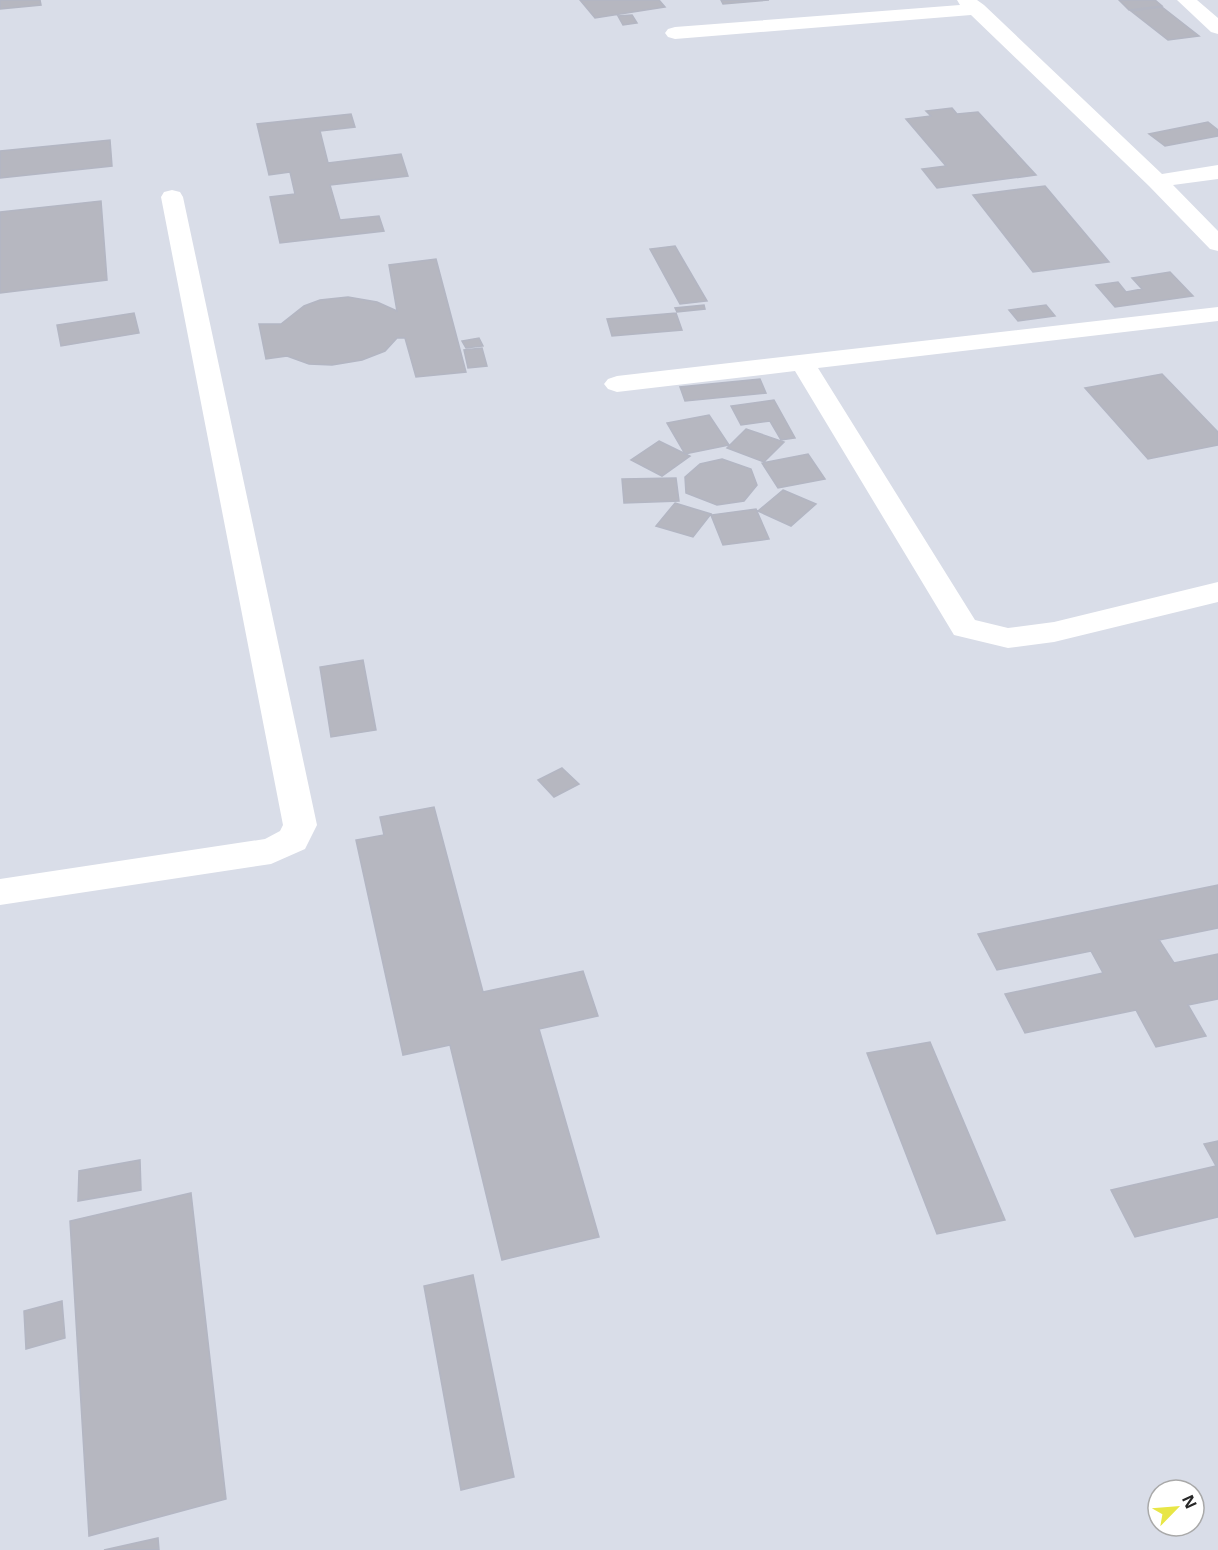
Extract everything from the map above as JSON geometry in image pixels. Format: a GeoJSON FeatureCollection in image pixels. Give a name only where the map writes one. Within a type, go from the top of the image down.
{"type":"FeatureCollection","features":[{"type":"Feature","properties":{"kind":"street"},"geometry":{"type":"LineString","coordinates":[[1186,0],[1218,28]]}},
{"type":"Feature","properties":{"kind":"street"},"geometry":{"type":"LineString","coordinates":[[675,33],[972,4],[1157,181],[1218,244]]}},
{"type":"Feature","properties":{"kind":"street"},"geometry":{"type":"LineString","coordinates":[[1157,181],[1218,172]]}},
{"type":"Feature","properties":{"kind":"street"},"geometry":{"type":"LineString","coordinates":[[0,891],[271,851],[293,840],[300,825],[172,197]]}},
{"type":"Feature","properties":{"kind":"street"},"geometry":{"type":"LineString","coordinates":[[617,384],[1218,314]]}},
{"type":"Feature","properties":{"kind":"street"},"geometry":{"type":"LineString","coordinates":[[802,362],[965,628],[1008,638],[1053,632],[1218,592]]}},
{"type":"Feature","properties":{"kind":"building"},"geometry":{"type":"Polygon","coordinates":[[[0,0],[40,0],[41,5],[0,9],[0,0]]]}},
{"type":"Feature","properties":{"kind":"building"},"geometry":{"type":"Polygon","coordinates":[[[580,0],[659,0],[665,7],[595,18],[580,0]]]}},
{"type":"Feature","properties":{"kind":"building"},"geometry":{"type":"Polygon","coordinates":[[[721,0],[769,0],[723,4],[721,0]]]}},
{"type":"Feature","properties":{"kind":"building"},"geometry":{"type":"Polygon","coordinates":[[[1119,0],[1155,0],[1162,6],[1129,10],[1119,0]]]}},
{"type":"Feature","properties":{"kind":"building"},"geometry":{"type":"Polygon","coordinates":[[[1162,7],[1199,36],[1168,40],[1131,11],[1162,7]]]}},
{"type":"Feature","properties":{"kind":"building"},"geometry":{"type":"Polygon","coordinates":[[[632,15],[637,23],[623,25],[618,16],[632,15]]]}},
{"type":"Feature","properties":{"kind":"building"},"geometry":{"type":"Polygon","coordinates":[[[952,108],[957,114],[978,112],[1036,175],[937,188],[922,169],[946,166],[906,119],[931,116],[926,111],[952,108]]]}},
{"type":"Feature","properties":{"kind":"building"},"geometry":{"type":"Polygon","coordinates":[[[351,114],[355,127],[320,131],[328,163],[401,154],[408,176],[330,185],[340,220],[379,216],[384,231],[280,243],[270,197],[295,194],[290,172],[269,175],[257,124],[351,114]]]}},
{"type":"Feature","properties":{"kind":"building"},"geometry":{"type":"Polygon","coordinates":[[[1208,122],[1218,130],[1218,136],[1165,146],[1149,134],[1208,122]]]}},
{"type":"Feature","properties":{"kind":"building"},"geometry":{"type":"Polygon","coordinates":[[[110,140],[112,166],[0,178],[0,151],[110,140]]]}},
{"type":"Feature","properties":{"kind":"building"},"geometry":{"type":"Polygon","coordinates":[[[1045,186],[1109,262],[1033,272],[973,195],[1045,186]]]}},
{"type":"Feature","properties":{"kind":"building"},"geometry":{"type":"Polygon","coordinates":[[[101,201],[107,280],[0,293],[0,212],[101,201]]]}},
{"type":"Feature","properties":{"kind":"building"},"geometry":{"type":"Polygon","coordinates":[[[675,246],[707,301],[680,304],[650,249],[675,246]]]}},
{"type":"Feature","properties":{"kind":"building"},"geometry":{"type":"Polygon","coordinates":[[[436,259],[466,372],[416,377],[405,338],[397,338],[385,351],[362,360],[332,365],[309,364],[287,356],[266,359],[259,324],[281,324],[304,306],[320,300],[348,297],[377,302],[397,311],[389,265],[436,259]]]}},
{"type":"Feature","properties":{"kind":"building"},"geometry":{"type":"Polygon","coordinates":[[[1170,272],[1193,296],[1115,307],[1096,285],[1118,282],[1126,292],[1142,289],[1132,278],[1170,272]]]}},
{"type":"Feature","properties":{"kind":"building"},"geometry":{"type":"Polygon","coordinates":[[[704,305],[705,309],[677,312],[675,308],[704,305]]]}},
{"type":"Feature","properties":{"kind":"building"},"geometry":{"type":"Polygon","coordinates":[[[1046,305],[1055,316],[1018,321],[1009,310],[1046,305]]]}},
{"type":"Feature","properties":{"kind":"building"},"geometry":{"type":"Polygon","coordinates":[[[134,313],[139,333],[61,346],[57,325],[134,313]]]}},
{"type":"Feature","properties":{"kind":"building"},"geometry":{"type":"Polygon","coordinates":[[[676,313],[682,330],[612,336],[607,319],[676,313]]]}},
{"type":"Feature","properties":{"kind":"building"},"geometry":{"type":"Polygon","coordinates":[[[479,338],[483,346],[466,348],[462,341],[479,338]]]}},
{"type":"Feature","properties":{"kind":"building"},"geometry":{"type":"Polygon","coordinates":[[[482,348],[487,366],[468,368],[464,350],[482,348]]]}},
{"type":"Feature","properties":{"kind":"building"},"geometry":{"type":"Polygon","coordinates":[[[1162,374],[1218,432],[1218,445],[1148,459],[1085,388],[1162,374]]]}},
{"type":"Feature","properties":{"kind":"building"},"geometry":{"type":"Polygon","coordinates":[[[760,379],[766,393],[685,401],[680,387],[760,379]]]}},
{"type":"Feature","properties":{"kind":"building"},"geometry":{"type":"Polygon","coordinates":[[[774,400],[795,438],[781,440],[770,421],[741,425],[731,406],[774,400]]]}},
{"type":"Feature","properties":{"kind":"building"},"geometry":{"type":"Polygon","coordinates":[[[709,415],[729,445],[685,454],[667,423],[709,415]]]}},
{"type":"Feature","properties":{"kind":"building"},"geometry":{"type":"Polygon","coordinates":[[[746,429],[784,442],[764,462],[727,448],[746,429]]]}},
{"type":"Feature","properties":{"kind":"building"},"geometry":{"type":"Polygon","coordinates":[[[659,441],[690,456],[662,476],[631,460],[659,441]]]}},
{"type":"Feature","properties":{"kind":"building"},"geometry":{"type":"Polygon","coordinates":[[[808,454],[825,479],[778,488],[762,463],[808,454]]]}},
{"type":"Feature","properties":{"kind":"building"},"geometry":{"type":"Polygon","coordinates":[[[722,459],[751,469],[757,485],[744,501],[717,505],[686,493],[685,477],[700,464],[722,459]]]}},
{"type":"Feature","properties":{"kind":"building"},"geometry":{"type":"Polygon","coordinates":[[[676,478],[679,501],[624,503],[622,479],[676,478]]]}},
{"type":"Feature","properties":{"kind":"building"},"geometry":{"type":"Polygon","coordinates":[[[783,490],[816,504],[791,526],[758,511],[783,490]]]}},
{"type":"Feature","properties":{"kind":"building"},"geometry":{"type":"Polygon","coordinates":[[[675,503],[711,514],[693,537],[656,526],[675,503]]]}},
{"type":"Feature","properties":{"kind":"building"},"geometry":{"type":"Polygon","coordinates":[[[756,509],[769,539],[723,545],[711,515],[756,509]]]}},
{"type":"Feature","properties":{"kind":"building"},"geometry":{"type":"Polygon","coordinates":[[[363,660],[376,730],[331,737],[320,667],[363,660]]]}},
{"type":"Feature","properties":{"kind":"building"},"geometry":{"type":"Polygon","coordinates":[[[562,768],[579,784],[554,797],[538,780],[562,768]]]}},
{"type":"Feature","properties":{"kind":"building"},"geometry":{"type":"Polygon","coordinates":[[[434,807],[483,992],[583,971],[598,1016],[539,1029],[599,1237],[502,1260],[450,1045],[403,1055],[356,840],[384,835],[380,817],[434,807]]]}},
{"type":"Feature","properties":{"kind":"building"},"geometry":{"type":"Polygon","coordinates":[[[1218,885],[1218,928],[1159,940],[1174,963],[1218,954],[1218,999],[1188,1005],[1206,1036],[1156,1047],[1136,1010],[1025,1033],[1005,994],[1103,973],[1091,951],[997,970],[978,934],[1218,885]]]}},
{"type":"Feature","properties":{"kind":"building"},"geometry":{"type":"Polygon","coordinates":[[[930,1042],[1005,1220],[937,1234],[867,1053],[930,1042]]]}},
{"type":"Feature","properties":{"kind":"building"},"geometry":{"type":"Polygon","coordinates":[[[1218,1141],[1218,1217],[1135,1237],[1111,1190],[1216,1166],[1204,1144],[1218,1141]]]}},
{"type":"Feature","properties":{"kind":"building"},"geometry":{"type":"Polygon","coordinates":[[[140,1160],[141,1190],[78,1201],[79,1171],[140,1160]]]}},
{"type":"Feature","properties":{"kind":"building"},"geometry":{"type":"Polygon","coordinates":[[[191,1193],[226,1499],[89,1536],[70,1221],[191,1193]]]}},
{"type":"Feature","properties":{"kind":"building"},"geometry":{"type":"Polygon","coordinates":[[[473,1275],[514,1477],[461,1490],[424,1286],[473,1275]]]}},
{"type":"Feature","properties":{"kind":"building"},"geometry":{"type":"Polygon","coordinates":[[[62,1301],[65,1338],[26,1349],[24,1311],[62,1301]]]}},
{"type":"Feature","properties":{"kind":"building"},"geometry":{"type":"Polygon","coordinates":[[[158,1538],[159,1550],[104,1550],[158,1538]]]}}]}
